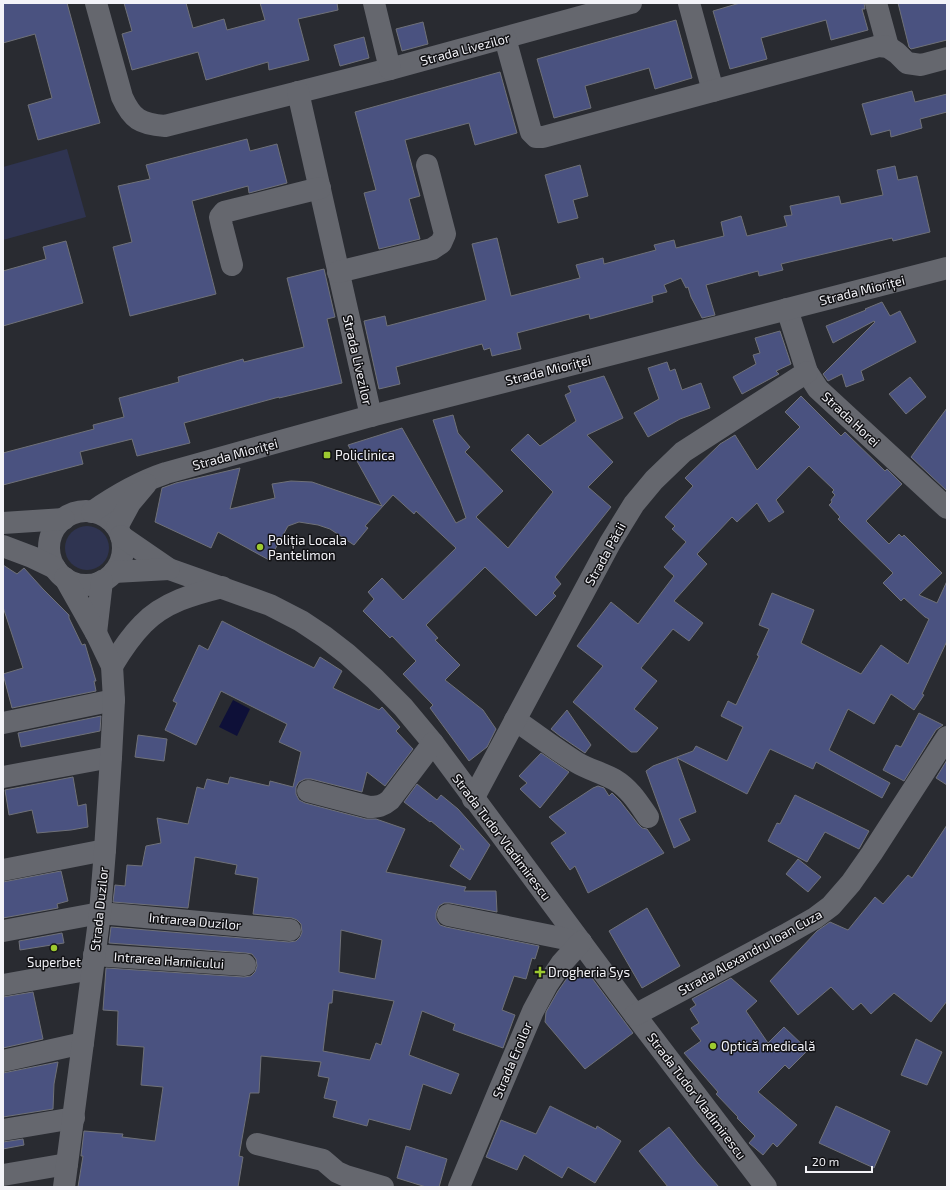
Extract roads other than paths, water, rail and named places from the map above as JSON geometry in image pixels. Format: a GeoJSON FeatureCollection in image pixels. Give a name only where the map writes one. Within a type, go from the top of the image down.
{"type":"FeatureCollection","features":[{"type":"Feature","properties":{"kind":"street","name":"Strada Livezilor"},"geometry":{"type":"LineString","coordinates":[[96,3],[122,97],[128,111],[139,120],[152,125],[165,126],[390,69],[631,3]]}},
{"type":"Feature","properties":{"kind":"street"},"geometry":{"type":"LineString","coordinates":[[374,3],[390,69]]}},
{"type":"Feature","properties":{"kind":"street"},"geometry":{"type":"LineString","coordinates":[[689,3],[713,91]]}},
{"type":"Feature","properties":{"kind":"street"},"geometry":{"type":"LineString","coordinates":[[876,3],[888,47]]}},
{"type":"Feature","properties":{"kind":"street"},"geometry":{"type":"LineString","coordinates":[[505,38],[531,132],[536,137],[543,137],[879,46],[888,47],[897,53],[907,63],[921,65],[947,58]]}},
{"type":"Feature","properties":{"kind":"street","name":"Strada Livezilor"},"geometry":{"type":"LineString","coordinates":[[298,92],[371,416]]}},
{"type":"Feature","properties":{"kind":"street"},"geometry":{"type":"LineString","coordinates":[[338,272],[432,249],[442,243],[445,234],[427,165]]}},
{"type":"Feature","properties":{"kind":"street"},"geometry":{"type":"LineString","coordinates":[[232,265],[220,217],[224,212],[320,188]]}},
{"type":"Feature","properties":{"kind":"street","name":"Strada Mioriței"},"geometry":{"type":"LineString","coordinates":[[92,512],[122,492],[151,478],[166,473],[371,416],[947,268]]}},
{"type":"Feature","properties":{"kind":"street","name":"Strada Horei"},"geometry":{"type":"LineString","coordinates":[[787,309],[807,372],[818,389],[947,508]]}},
{"type":"Feature","properties":{"kind":"street","name":"Strada Păcii"},"geometry":{"type":"LineString","coordinates":[[473,799],[610,542],[634,504],[654,480],[683,452],[807,372]]}},
{"type":"Feature","properties":{"kind":"street"},"geometry":{"type":"LineString","coordinates":[[119,532],[130,503],[151,478]]}},
{"type":"Feature","properties":{"kind":"street"},"geometry":{"type":"LineString","coordinates":[[3,546],[32,557],[60,573],[73,583],[93,585],[108,577],[119,564],[122,555],[123,546],[119,532],[110,520],[92,512],[82,512],[72,514],[56,526],[51,536],[49,547],[51,558],[60,573]]}},
{"type":"Feature","properties":{"kind":"street"},"geometry":{"type":"LineString","coordinates":[[3,523],[64,519]]}},
{"type":"Feature","properties":{"kind":"street","name":"Strada Tudor Vladimirescu"},"geometry":{"type":"LineString","coordinates":[[119,532],[169,569],[222,587],[270,606],[301,621],[347,654],[403,707],[433,743],[473,799],[766,1187]]}},
{"type":"Feature","properties":{"kind":"street","name":"Strada Tudor Vladimirescu"},"geometry":{"type":"LineString","coordinates":[[108,577],[169,569]]}},
{"type":"Feature","properties":{"kind":"street","name":"Strada Duzilor"},"geometry":{"type":"LineString","coordinates":[[60,573],[106,651],[112,666],[114,700],[100,913],[64,1187]]}},
{"type":"Feature","properties":{"kind":"street"},"geometry":{"type":"LineString","coordinates":[[96,633],[108,577]]}},
{"type":"Feature","properties":{"kind":"street"},"geometry":{"type":"LineString","coordinates":[[112,666],[136,632],[157,612],[185,597],[222,587]]}},
{"type":"Feature","properties":{"kind":"street"},"geometry":{"type":"LineString","coordinates":[[3,723],[114,700]]}},
{"type":"Feature","properties":{"kind":"street"},"geometry":{"type":"LineString","coordinates":[[516,720],[562,753],[585,767],[602,773],[617,781],[632,795],[648,817]]}},
{"type":"Feature","properties":{"kind":"street","name":"Strada Alexandru Ioan Cuza"},"geometry":{"type":"LineString","coordinates":[[635,1015],[785,936],[815,918],[831,906],[851,883],[868,859],[947,737]]}},
{"type":"Feature","properties":{"kind":"street"},"geometry":{"type":"LineString","coordinates":[[308,791],[369,807],[384,805],[390,800],[433,743]]}},
{"type":"Feature","properties":{"kind":"street"},"geometry":{"type":"LineString","coordinates":[[3,777],[111,757]]}},
{"type":"Feature","properties":{"kind":"street"},"geometry":{"type":"LineString","coordinates":[[3,870],[105,850]]}},
{"type":"Feature","properties":{"kind":"street","name":"Intrarea Duzilor"},"geometry":{"type":"LineString","coordinates":[[3,931],[100,913],[290,930]]}},
{"type":"Feature","properties":{"kind":"street"},"geometry":{"type":"LineString","coordinates":[[448,915],[581,942]]}},
{"type":"Feature","properties":{"kind":"street","name":"Strada Eroilor"},"geometry":{"type":"LineString","coordinates":[[459,1187],[498,1091],[533,1012],[547,985],[558,969],[581,942]]}},
{"type":"Feature","properties":{"kind":"street","name":"Intrarea Harnicului"},"geometry":{"type":"LineString","coordinates":[[3,985],[93,962],[245,965]]}},
{"type":"Feature","properties":{"kind":"street"},"geometry":{"type":"LineString","coordinates":[[3,1061],[83,1044]]}},
{"type":"Feature","properties":{"kind":"street"},"geometry":{"type":"LineString","coordinates":[[3,1130],[74,1118]]}},
{"type":"Feature","properties":{"kind":"street"},"geometry":{"type":"LineString","coordinates":[[257,1144],[323,1160],[337,1172],[383,1187]]}},
{"type":"Feature","properties":{"kind":"street"},"geometry":{"type":"LineString","coordinates":[[3,1175],[68,1164]]}},
{"type":"Feature","properties":{"kind":"place","name":"Policlinica"},"geometry":{"type":"Point","coordinates":[327,455]}},
{"type":"Feature","properties":{"kind":"place","name":"Poliția Locala Pantelimon"},"geometry":{"type":"Point","coordinates":[260,547]}},
{"type":"Feature","properties":{"kind":"place","name":"Superbet"},"geometry":{"type":"Point","coordinates":[54,948]}},
{"type":"Feature","properties":{"kind":"place","name":"Drogheria Sys"},"geometry":{"type":"Point","coordinates":[540,972]}},
{"type":"Feature","properties":{"kind":"place","name":"Optică medicală"},"geometry":{"type":"Point","coordinates":[713,1046]}}]}
